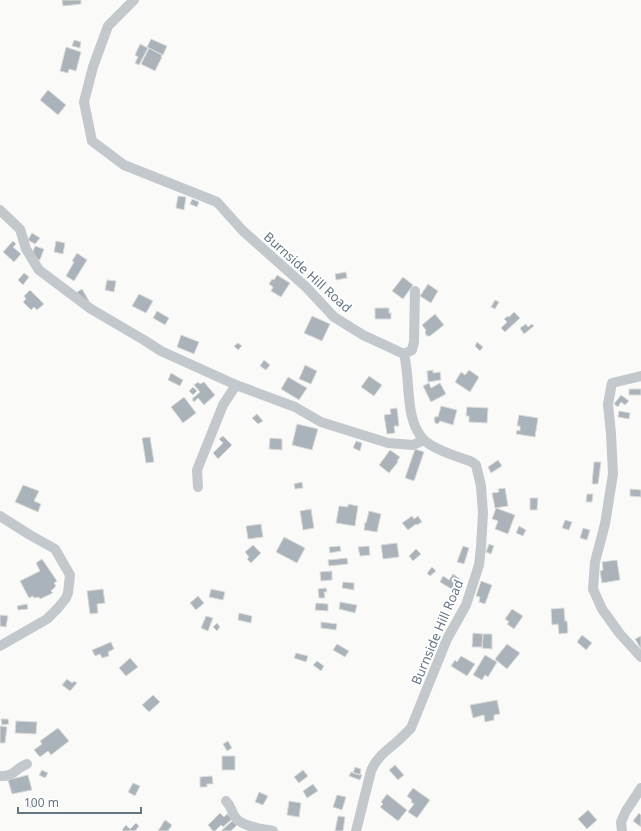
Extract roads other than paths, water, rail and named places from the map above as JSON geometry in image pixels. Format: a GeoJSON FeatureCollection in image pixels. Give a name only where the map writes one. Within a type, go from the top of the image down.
{"type":"FeatureCollection","features":[{"type":"Feature","properties":{"kind":"street","name":"Burnside Hill Road"},"geometry":{"type":"LineString","coordinates":[[134,0],[108,26],[93,67],[84,102],[92,141],[124,165],[217,202],[243,231],[306,287],[334,317],[363,335],[404,354],[407,364],[410,404],[414,424],[424,440],[436,448],[476,465],[481,486],[483,513],[479,565],[466,605],[447,639],[411,728],[383,752],[375,762],[356,831]]}},
{"type":"Feature","properties":{"kind":"street"},"geometry":{"type":"LineString","coordinates":[[0,210],[20,229],[26,249],[39,270],[91,309],[161,351],[236,385],[295,407],[321,422],[388,443],[413,445],[424,440]]}},
{"type":"Feature","properties":{"kind":"street"},"geometry":{"type":"LineString","coordinates":[[404,354],[412,350],[414,342],[415,290]]}},
{"type":"Feature","properties":{"kind":"street"},"geometry":{"type":"LineString","coordinates":[[641,376],[612,383],[608,404],[613,474],[604,524],[595,562],[593,589],[602,609],[620,634],[641,657]]}},
{"type":"Feature","properties":{"kind":"street"},"geometry":{"type":"LineString","coordinates":[[198,487],[198,470],[200,464],[223,405],[236,385]]}},
{"type":"Feature","properties":{"kind":"street"},"geometry":{"type":"LineString","coordinates":[[0,516],[55,549],[70,575],[66,598],[58,608],[47,619],[0,646]]}},
{"type":"Feature","properties":{"kind":"street"},"geometry":{"type":"LineString","coordinates":[[0,776],[10,776],[22,766],[27,764]]}},
{"type":"Feature","properties":{"kind":"street"},"geometry":{"type":"LineString","coordinates":[[622,831],[621,822],[626,811],[641,788]]}},
{"type":"Feature","properties":{"kind":"street"},"geometry":{"type":"LineString","coordinates":[[226,801],[236,818],[242,823],[250,827],[273,831]]}}]}
